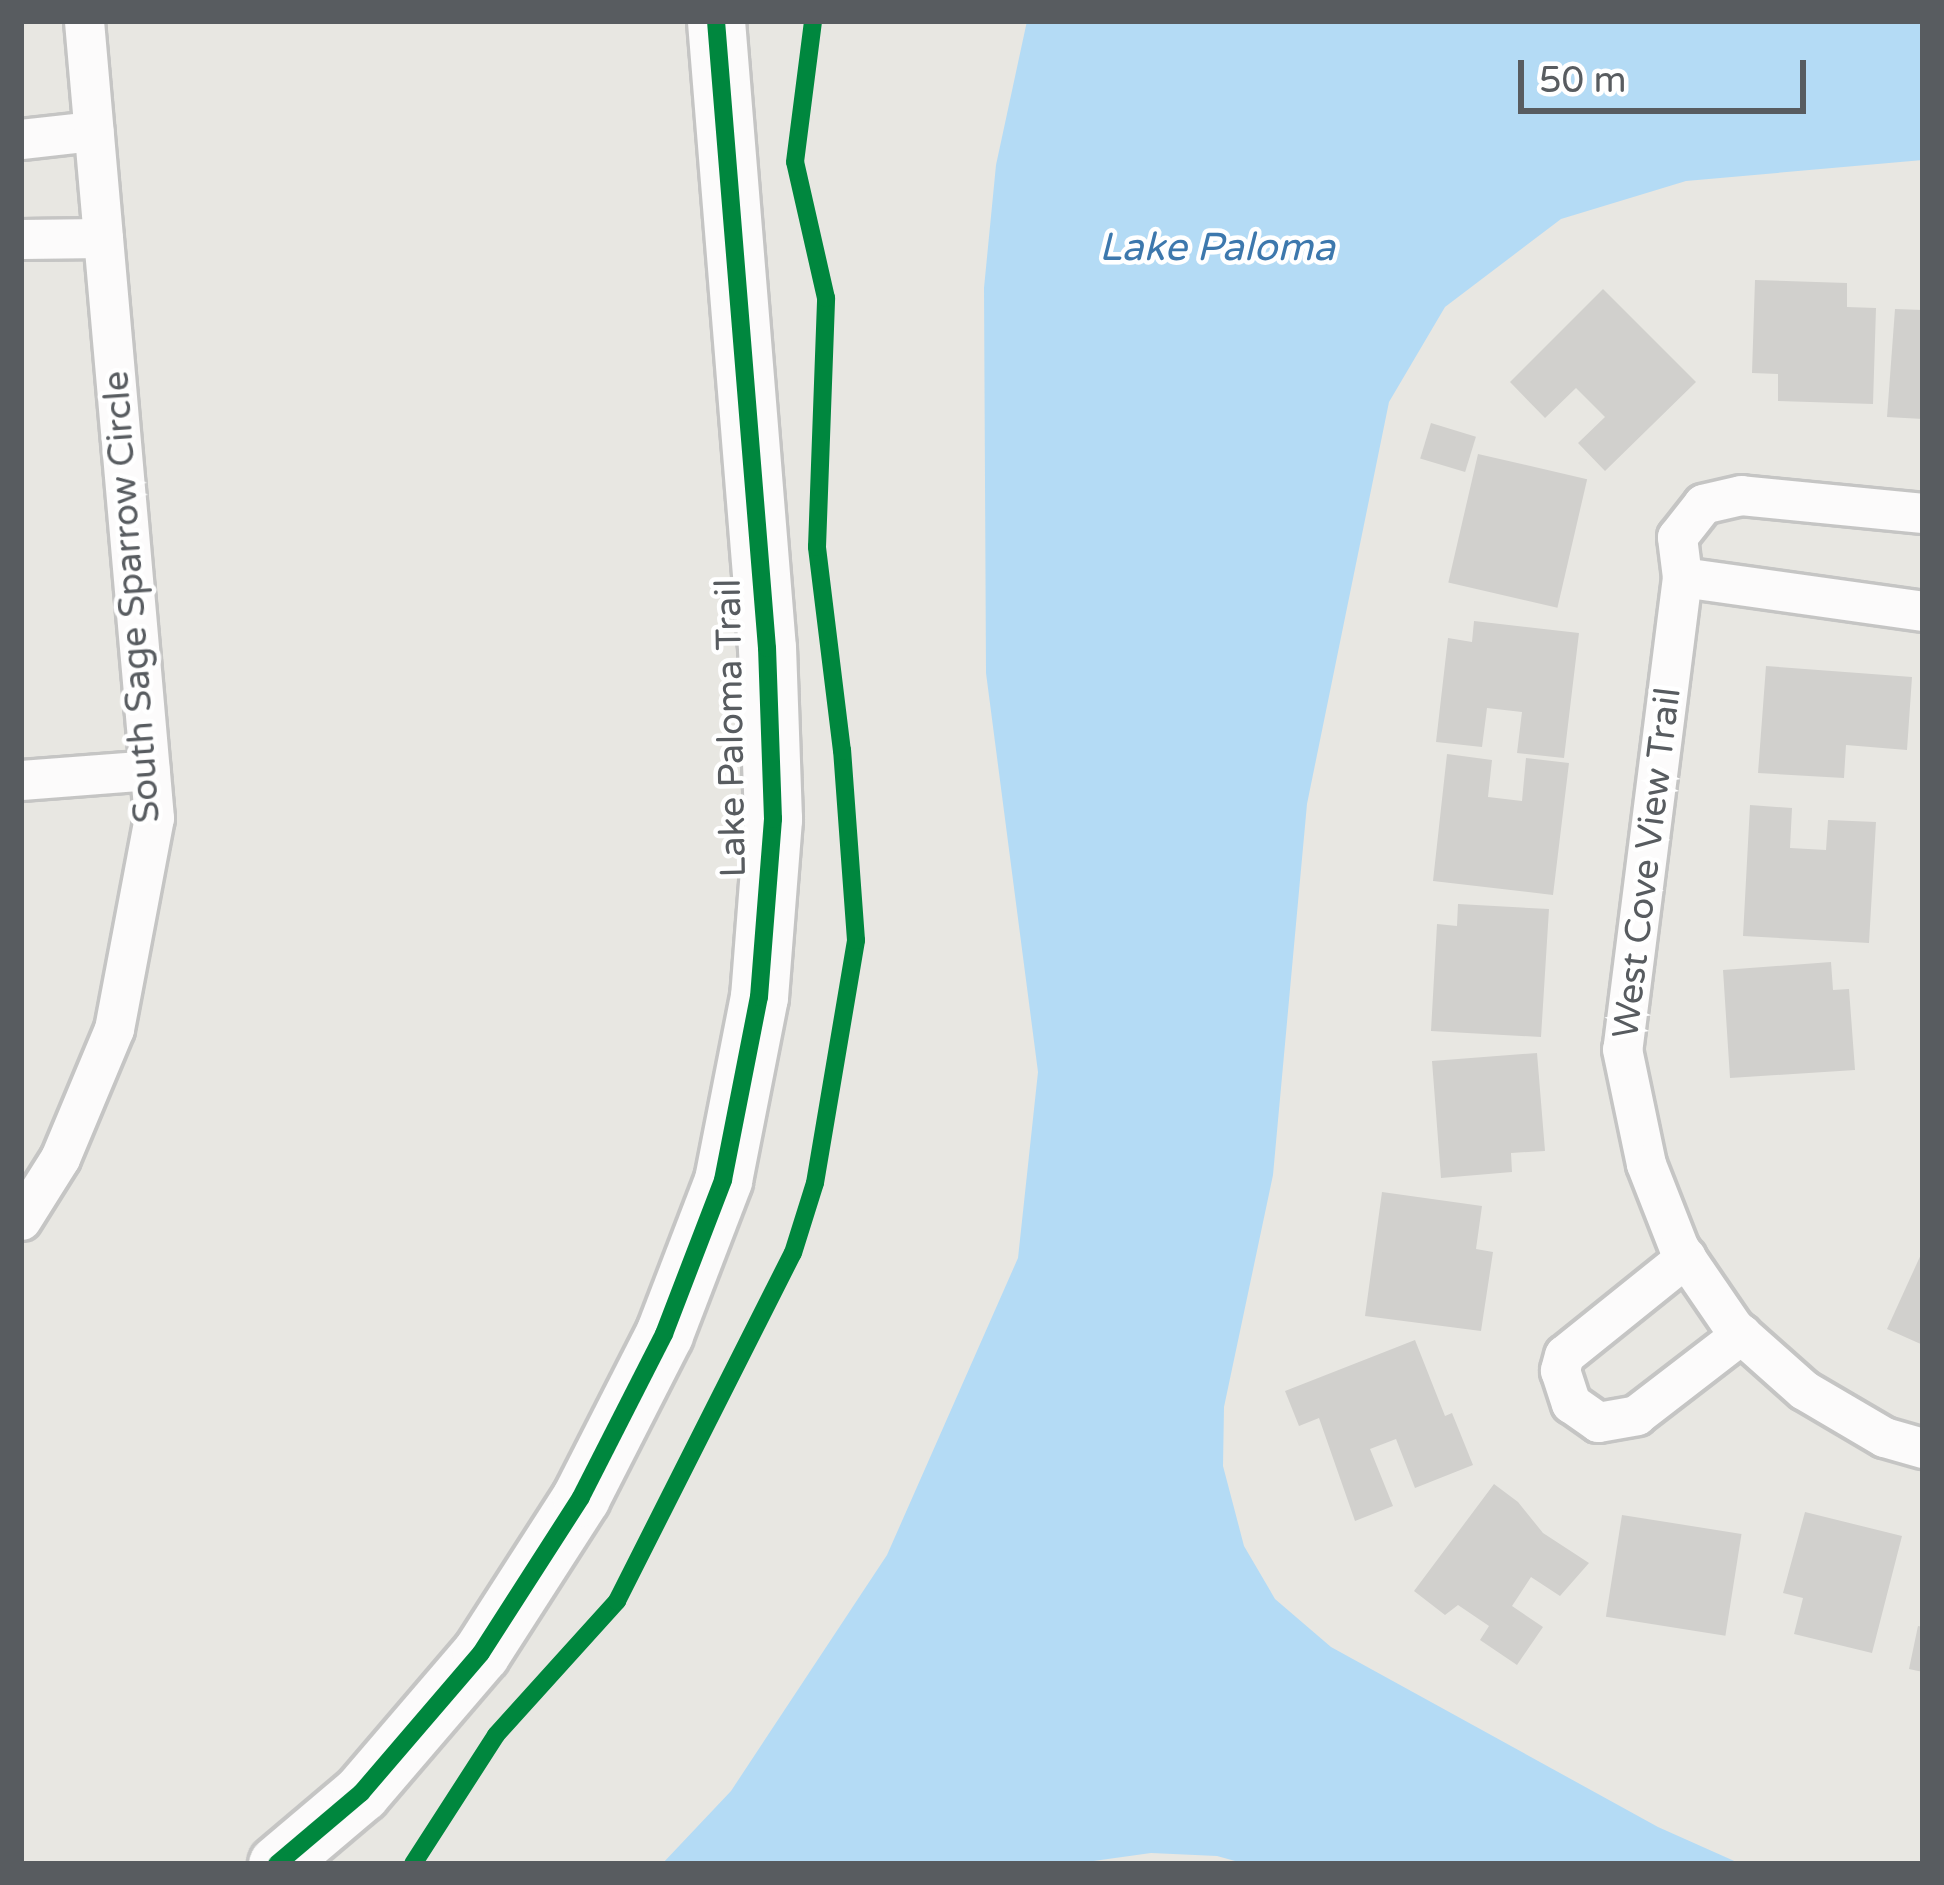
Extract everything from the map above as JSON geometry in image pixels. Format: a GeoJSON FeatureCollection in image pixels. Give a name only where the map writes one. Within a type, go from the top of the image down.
{"type":"FeatureCollection","features":[{"type":"Feature","properties":{"kind":"street","name":"South Sage Sparrow Circle"},"geometry":{"type":"LineString","coordinates":[[21,1220],[60,1157],[114,1029],[154,818],[84,21]]}},
{"type":"Feature","properties":{"kind":"street","name":"Lake Paloma Trail"},"geometry":{"type":"LineString","coordinates":[[277,1864],[361,1793],[481,1653],[581,1497],[654,1354],[722,1180],[759,997],[773,819],[767,648],[716,21]]}},
{"type":"Feature","properties":{"kind":"street"},"geometry":{"type":"LineString","coordinates":[[21,139],[94,131]]}},
{"type":"Feature","properties":{"kind":"street"},"geometry":{"type":"LineString","coordinates":[[21,239],[103,238]]}},
{"type":"Feature","properties":{"kind":"street","name":"West Cove View Trail"},"geometry":{"type":"LineString","coordinates":[[1923,513],[1741,495],[1703,504],[1677,537],[1682,578],[1622,1049],[1646,1164],[1686,1257],[1741,1334],[1804,1390],[1884,1437],[1923,1448]]}},
{"type":"Feature","properties":{"kind":"street"},"geometry":{"type":"LineString","coordinates":[[1682,578],[1923,611]]}},
{"type":"Feature","properties":{"kind":"street"},"geometry":{"type":"LineString","coordinates":[[21,780],[150,770]]}},
{"type":"Feature","properties":{"kind":"street"},"geometry":{"type":"LineString","coordinates":[[1686,1257],[1564,1355],[1560,1370],[1571,1403],[1598,1422],[1636,1415],[1741,1334]]}},
{"type":"Feature","properties":{"kind":"water","name":"Lake Paloma"},"geometry":{"type":"Polygon","coordinates":[[[1027,21],[1923,21],[1923,160],[1686,181],[1561,219],[1445,307],[1389,402],[1307,804],[1273,1175],[1224,1407],[1223,1466],[1244,1546],[1275,1599],[1331,1647],[1658,1827],[1741,1864],[1246,1864],[1217,1856],[1151,1853],[1072,1864],[662,1864],[731,1791],[887,1555],[1018,1258],[1038,1072],[986,673],[984,288],[996,165],[1027,21]]]}},
{"type":"Feature","properties":{"kind":"building"},"geometry":{"type":"Polygon","coordinates":[[[1755,280],[1847,283],[1847,307],[1876,308],[1873,404],[1778,401],[1778,374],[1752,373],[1755,280]]]}},
{"type":"Feature","properties":{"kind":"building"},"geometry":{"type":"Polygon","coordinates":[[[1603,289],[1696,382],[1605,471],[1578,443],[1605,417],[1576,388],[1545,418],[1510,382],[1603,289]]]}},
{"type":"Feature","properties":{"kind":"building"},"geometry":{"type":"Polygon","coordinates":[[[1895,309],[1923,310],[1923,419],[1887,417],[1895,309]]]}},
{"type":"Feature","properties":{"kind":"building"},"geometry":{"type":"Polygon","coordinates":[[[1431,423],[1476,437],[1465,472],[1420,458],[1431,423]]]}},
{"type":"Feature","properties":{"kind":"building"},"geometry":{"type":"Polygon","coordinates":[[[1478,454],[1587,479],[1557,608],[1448,583],[1478,454]]]}},
{"type":"Feature","properties":{"kind":"building"},"geometry":{"type":"Polygon","coordinates":[[[1474,621],[1579,633],[1564,758],[1517,753],[1522,712],[1487,708],[1482,747],[1436,742],[1448,638],[1472,642],[1474,621]]]}},
{"type":"Feature","properties":{"kind":"building"},"geometry":{"type":"Polygon","coordinates":[[[1766,666],[1912,677],[1907,750],[1846,745],[1844,778],[1758,773],[1766,666]]]}},
{"type":"Feature","properties":{"kind":"building"},"geometry":{"type":"Polygon","coordinates":[[[1447,754],[1492,760],[1488,797],[1522,801],[1526,758],[1569,763],[1553,895],[1433,881],[1447,754]]]}},
{"type":"Feature","properties":{"kind":"building"},"geometry":{"type":"Polygon","coordinates":[[[1750,805],[1792,808],[1790,848],[1826,850],[1828,820],[1876,822],[1869,943],[1743,936],[1750,805]]]}},
{"type":"Feature","properties":{"kind":"building"},"geometry":{"type":"Polygon","coordinates":[[[1458,904],[1549,909],[1541,1037],[1431,1031],[1437,924],[1457,926],[1458,904]]]}},
{"type":"Feature","properties":{"kind":"building"},"geometry":{"type":"Polygon","coordinates":[[[1831,962],[1833,990],[1849,989],[1855,1070],[1730,1078],[1723,970],[1831,962]]]}},
{"type":"Feature","properties":{"kind":"building"},"geometry":{"type":"Polygon","coordinates":[[[1537,1053],[1545,1151],[1511,1153],[1512,1172],[1441,1178],[1432,1061],[1537,1053]]]}},
{"type":"Feature","properties":{"kind":"building"},"geometry":{"type":"Polygon","coordinates":[[[1382,1192],[1482,1206],[1476,1249],[1493,1252],[1481,1331],[1365,1316],[1382,1192]]]}},
{"type":"Feature","properties":{"kind":"building"},"geometry":{"type":"Polygon","coordinates":[[[1923,1250],[1923,1345],[1887,1329],[1923,1250]]]}},
{"type":"Feature","properties":{"kind":"building"},"geometry":{"type":"Polygon","coordinates":[[[1415,1340],[1445,1416],[1452,1413],[1473,1465],[1415,1488],[1396,1439],[1370,1449],[1393,1506],[1355,1521],[1319,1418],[1299,1426],[1285,1391],[1415,1340]]]}},
{"type":"Feature","properties":{"kind":"building"},"geometry":{"type":"Polygon","coordinates":[[[1494,1484],[1518,1502],[1543,1533],[1589,1563],[1560,1596],[1531,1577],[1512,1606],[1543,1627],[1517,1665],[1480,1640],[1489,1626],[1458,1605],[1445,1615],[1414,1591],[1494,1484]]]}},
{"type":"Feature","properties":{"kind":"building"},"geometry":{"type":"Polygon","coordinates":[[[1805,1512],[1902,1536],[1872,1653],[1794,1634],[1803,1598],[1783,1593],[1805,1512]]]}},
{"type":"Feature","properties":{"kind":"building"},"geometry":{"type":"Polygon","coordinates":[[[1622,1515],[1742,1534],[1725,1636],[1606,1617],[1622,1515]]]}},
{"type":"Feature","properties":{"kind":"building"},"geometry":{"type":"Polygon","coordinates":[[[1918,1626],[1923,1627],[1923,1672],[1909,1669],[1918,1626]]]}},
{"type":"Feature","properties":{"kind":"cycle path"},"geometry":{"type":"LineString","coordinates":[[277,1864],[361,1793],[481,1653],[581,1497],[664,1334],[723,1180],[759,997],[773,819],[767,648],[716,21]]}},
{"type":"Feature","properties":{"kind":"cycle path"},"geometry":{"type":"LineString","coordinates":[[413,1864],[496,1735],[617,1601],[793,1253],[815,1183],[856,940],[842,751],[817,547],[826,298],[795,162],[813,21]]}}]}
